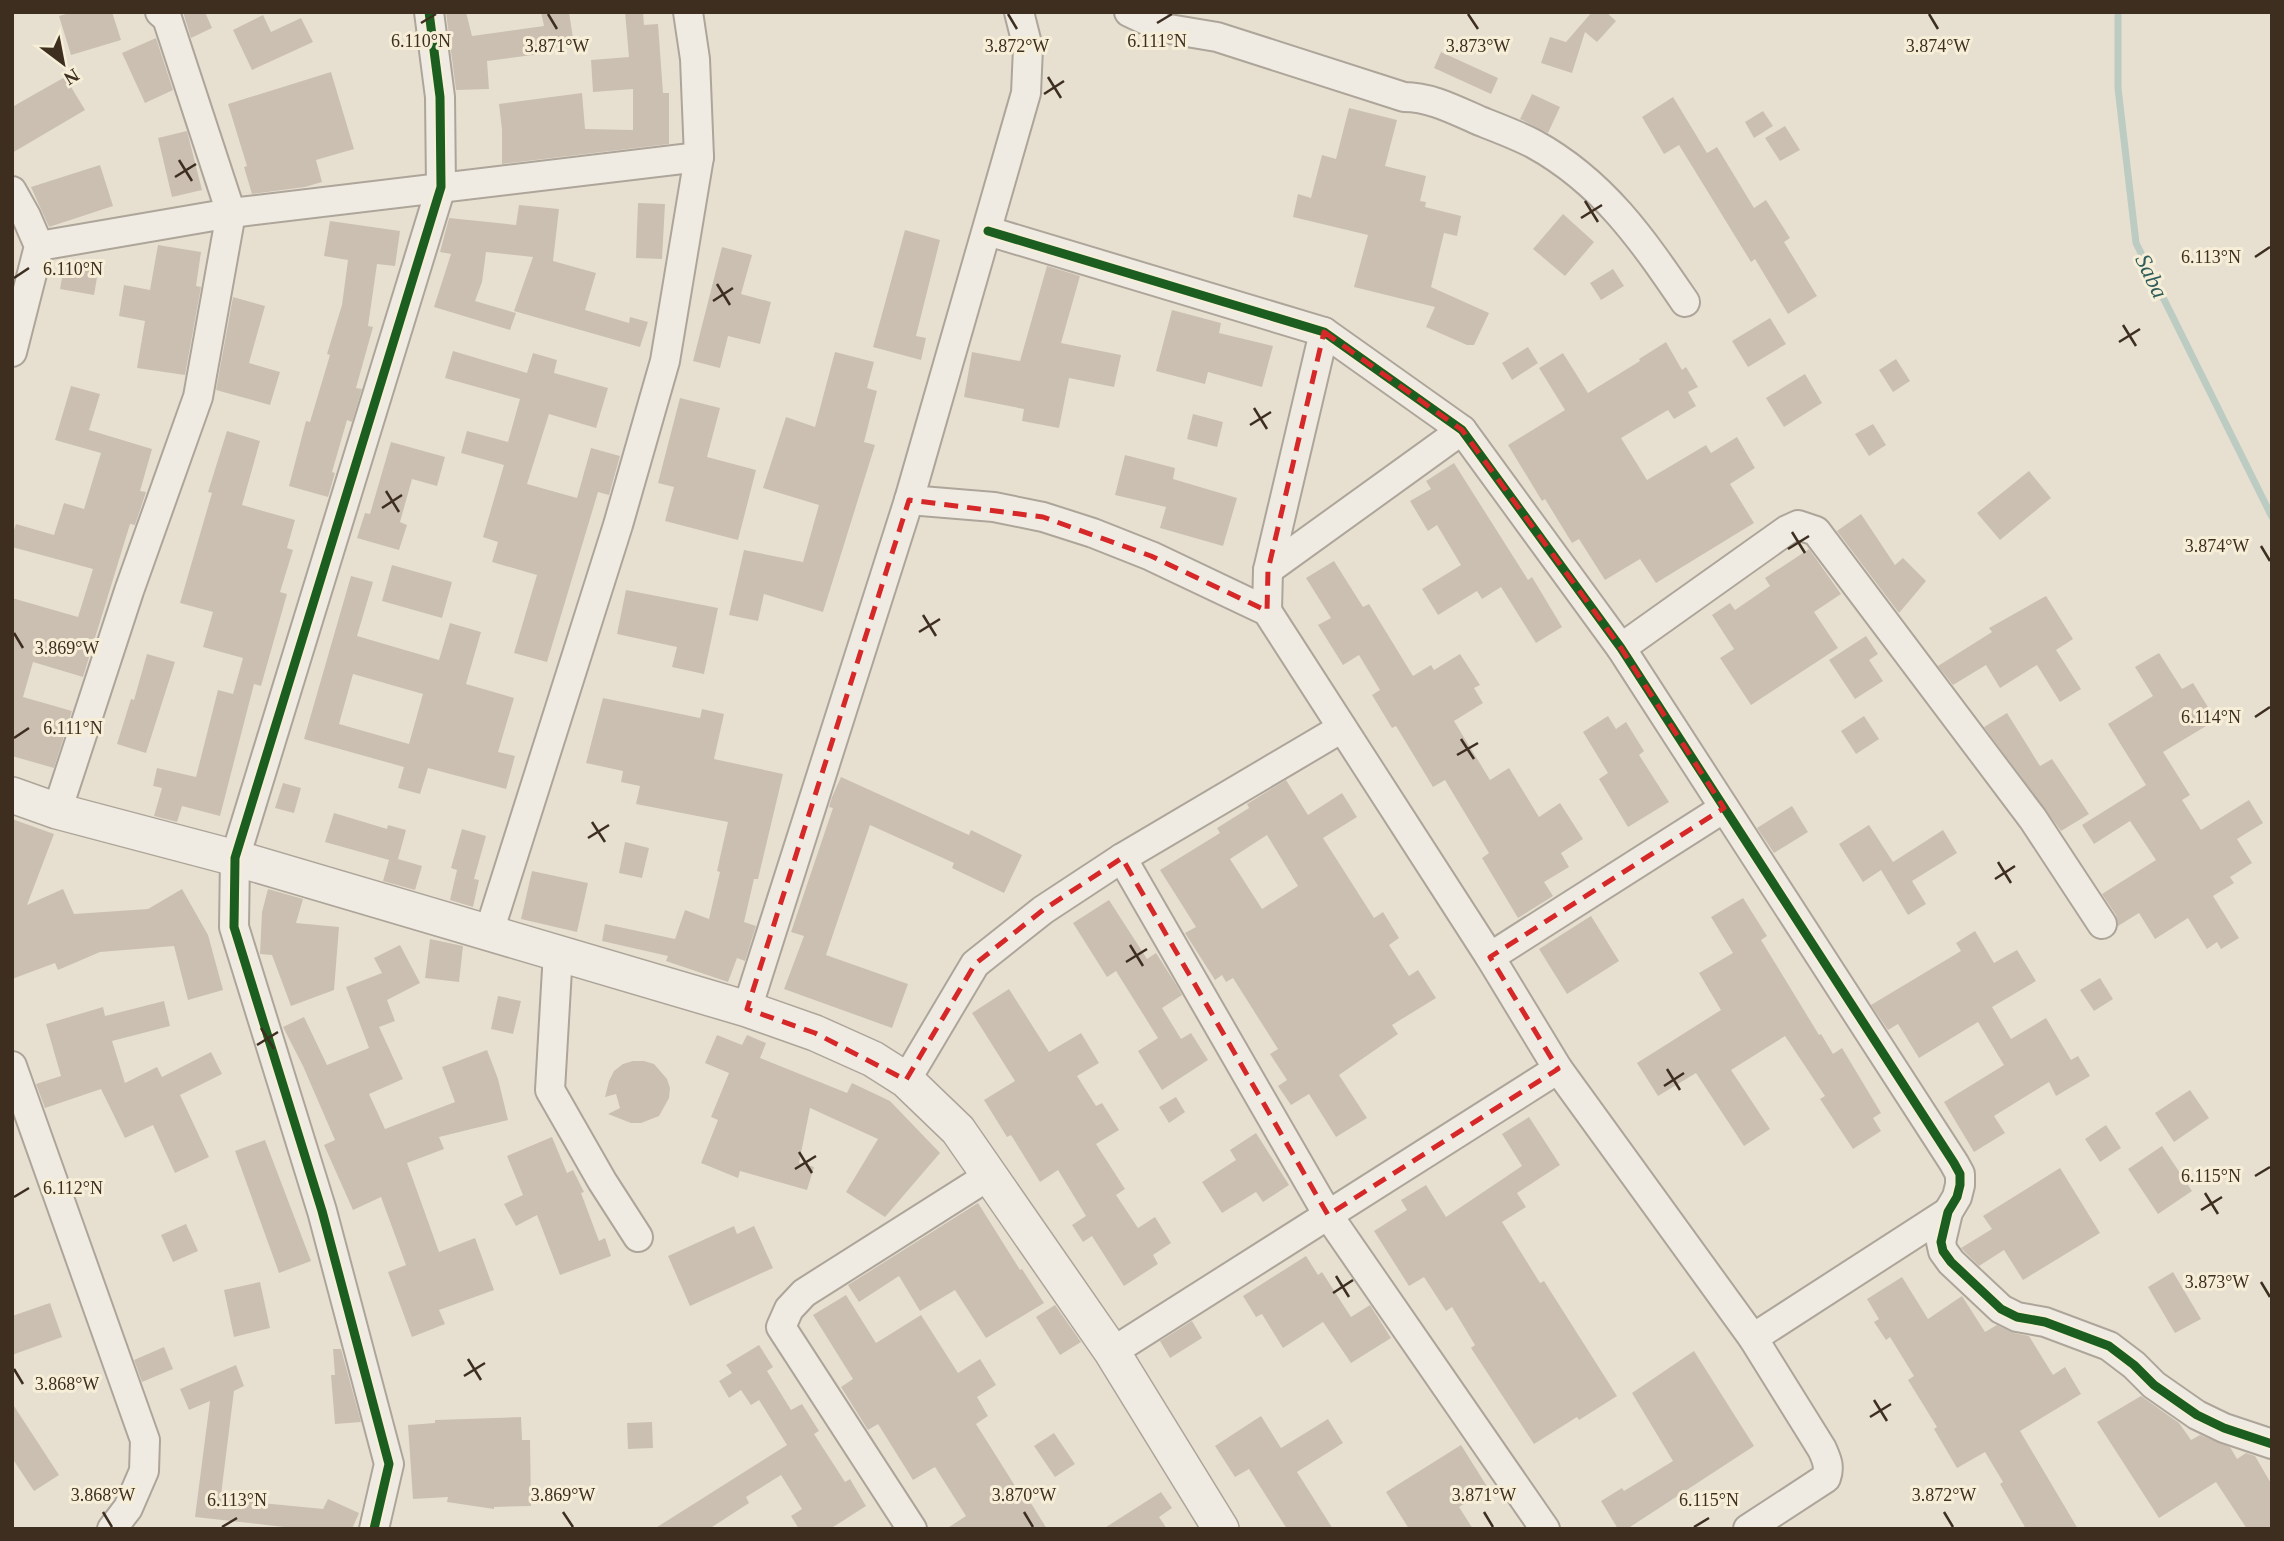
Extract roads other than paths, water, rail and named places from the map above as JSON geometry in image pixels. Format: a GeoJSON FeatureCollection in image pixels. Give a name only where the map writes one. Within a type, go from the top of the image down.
{"type":"FeatureCollection","features":[{"type":"Feature","properties":{"kind":"street"},"geometry":{"type":"LineString","coordinates":[[57,811],[198,397],[231,213],[167,18],[160,12]]}},
{"type":"Feature","properties":{"kind":"street"},"geometry":{"type":"LineString","coordinates":[[374,1529],[389,1464],[322,1211],[234,927],[235,858],[442,187],[440,97],[429,12]]}},
{"type":"Feature","properties":{"kind":"street"},"geometry":{"type":"LineString","coordinates":[[489,932],[618,525],[665,361],[699,157],[695,59],[688,12]]}},
{"type":"Feature","properties":{"kind":"street"},"geometry":{"type":"LineString","coordinates":[[747,1009],[908,500],[1027,93],[1028,48],[1019,12]]}},
{"type":"Feature","properties":{"kind":"street"},"geometry":{"type":"LineString","coordinates":[[1129,12],[1163,28],[1217,37],[1404,97],[1430,100],[1533,143],[1567,164],[1607,197],[1642,239],[1685,302]]}},
{"type":"Feature","properties":{"kind":"street"},"geometry":{"type":"LineString","coordinates":[[39,246],[231,213],[699,157]]}},
{"type":"Feature","properties":{"kind":"street"},"geometry":{"type":"LineString","coordinates":[[12,191],[39,246],[12,352]]}},
{"type":"Feature","properties":{"kind":"street"},"geometry":{"type":"LineString","coordinates":[[988,232],[1324,332],[1462,430],[1621,648],[1954,1163],[1959,1174],[1959,1185],[1957,1197],[1948,1212],[1941,1242],[1943,1251],[1951,1262],[2001,1309],[2017,1317],[2045,1322],[2109,1346],[2154,1385],[2210,1423],[2272,1444]]}},
{"type":"Feature","properties":{"kind":"street"},"geometry":{"type":"LineString","coordinates":[[1267,611],[1268,569],[1324,332]]}},
{"type":"Feature","properties":{"kind":"street"},"geometry":{"type":"LineString","coordinates":[[1268,569],[1462,430]]}},
{"type":"Feature","properties":{"kind":"street"},"geometry":{"type":"LineString","coordinates":[[908,500],[994,507],[1043,517],[1151,556],[1267,611],[1490,957],[1558,1069],[1753,1339],[1822,1449],[1829,1470],[1826,1478],[1748,1529]]}},
{"type":"Feature","properties":{"kind":"street"},"geometry":{"type":"LineString","coordinates":[[1621,648],[1787,530],[1798,525],[1816,531],[2033,819],[2102,924]]}},
{"type":"Feature","properties":{"kind":"street"},"geometry":{"type":"LineString","coordinates":[[906,1080],[975,964],[1042,910],[1122,858],[1342,728]]}},
{"type":"Feature","properties":{"kind":"street"},"geometry":{"type":"LineString","coordinates":[[12,795],[57,811],[235,858],[747,1009],[816,1033],[873,1059],[906,1080],[958,1130],[1112,1352],[1221,1529]]}},
{"type":"Feature","properties":{"kind":"street"},"geometry":{"type":"LineString","coordinates":[[1490,957],[1724,808]]}},
{"type":"Feature","properties":{"kind":"street"},"geometry":{"type":"LineString","coordinates":[[1122,858],[1328,1215],[1545,1529]]}},
{"type":"Feature","properties":{"kind":"street"},"geometry":{"type":"LineString","coordinates":[[558,952],[550,1090],[601,1181],[638,1237]]}},
{"type":"Feature","properties":{"kind":"street"},"geometry":{"type":"LineString","coordinates":[[12,1066],[18,1101],[145,1440],[144,1471],[128,1508],[111,1529]]}},
{"type":"Feature","properties":{"kind":"street"},"geometry":{"type":"LineString","coordinates":[[1112,1352],[1558,1069]]}},
{"type":"Feature","properties":{"kind":"street"},"geometry":{"type":"LineString","coordinates":[[906,1526],[781,1327],[789,1309],[804,1293],[990,1175]]}},
{"type":"Feature","properties":{"kind":"street"},"geometry":{"type":"LineString","coordinates":[[1753,1339],[1948,1212]]}},
{"type":"Feature","properties":{"kind":"waterway","name":"Saba"},"geometry":{"type":"LineString","coordinates":[[2118,12],[2118,88],[2136,243],[2272,517]]}}]}
